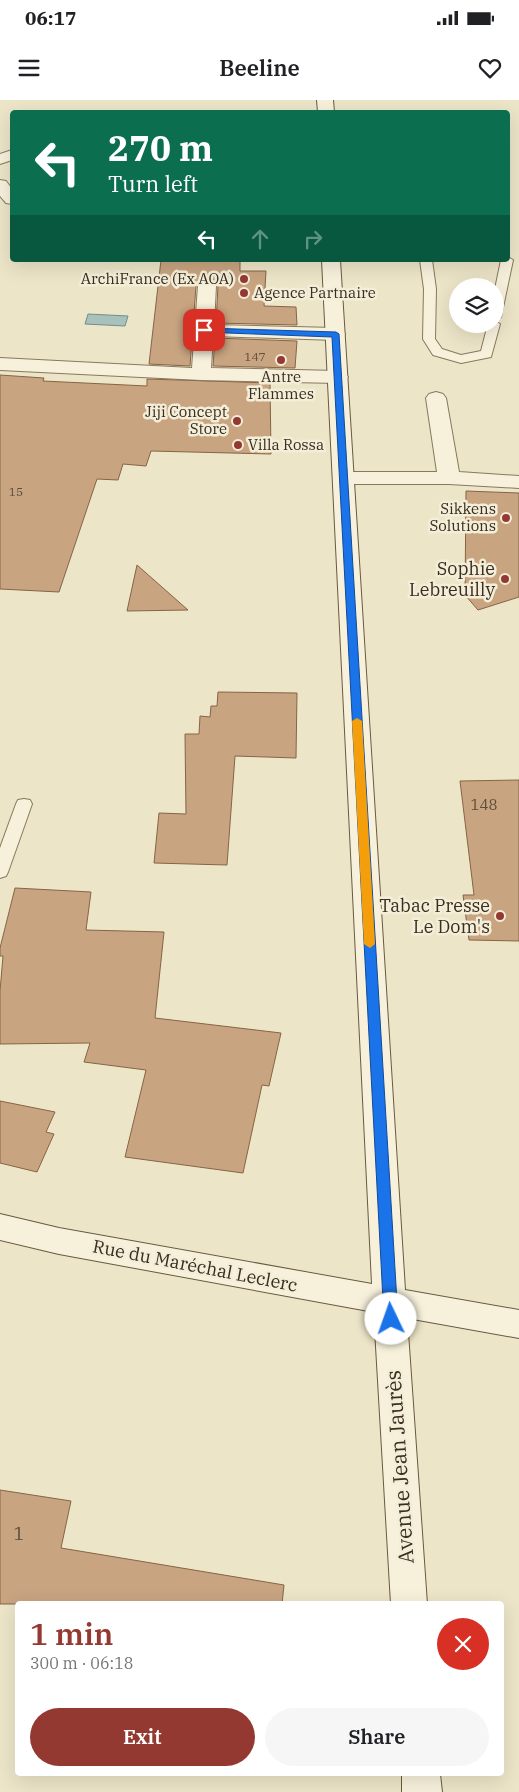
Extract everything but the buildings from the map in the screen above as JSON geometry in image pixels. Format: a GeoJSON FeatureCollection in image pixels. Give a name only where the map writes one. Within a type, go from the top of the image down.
{"type":"FeatureCollection","features":[{"type":"Feature","properties":{"kind":"main road"},"geometry":{"type":"LineString","coordinates":[[0,184],[10,196]]}},
{"type":"Feature","properties":{"kind":"main road","name":"Avenue Jean Jaurès"},"geometry":{"type":"LineString","coordinates":[[331,262],[409,1601]]}},
{"type":"Feature","properties":{"kind":"main road"},"geometry":{"type":"LineString","coordinates":[[201,374],[206,286]]}},
{"type":"Feature","properties":{"kind":"main road"},"geometry":{"type":"LineString","coordinates":[[204,330],[336,334]]}},
{"type":"Feature","properties":{"kind":"main road"},"geometry":{"type":"LineString","coordinates":[[0,364],[201,374],[338,377]]}},
{"type":"Feature","properties":{"kind":"main road"},"geometry":{"type":"LineString","coordinates":[[436,398],[449,478]]}},
{"type":"Feature","properties":{"kind":"main road"},"geometry":{"type":"LineString","coordinates":[[344,478],[449,478],[519,482]]}},
{"type":"Feature","properties":{"kind":"main road","name":"Rue du Maréchal Leclerc"},"geometry":{"type":"LineString","coordinates":[[0,1227],[59,1240],[519,1324]]}},
{"type":"Feature","properties":{"kind":"main road"},"geometry":{"type":"LineString","coordinates":[[421,1776],[422,1792]]}},
{"type":"Feature","properties":{"kind":"lane"},"geometry":{"type":"LineString","coordinates":[[426,262],[430,289],[429,339],[438,352],[461,359],[487,354],[492,333]]}},
{"type":"Feature","properties":{"kind":"lane"},"geometry":{"type":"LineString","coordinates":[[503,278],[507,262]]}},
{"type":"Feature","properties":{"kind":"lane"},"geometry":{"type":"LineString","coordinates":[[0,872],[24,804]]}},
{"type":"Feature","properties":{"kind":"water"},"geometry":{"type":"Polygon","coordinates":[[[88,314],[128,316],[125,326],[85,324],[88,314]]]}},
{"type":"Feature","properties":{"kind":"slow traffic"},"geometry":{"type":"LineString","coordinates":[[357,721],[370,944]]}},
{"type":"Feature","properties":{"kind":"place","name":"ArchiFrance (Ex AOA)"},"geometry":{"type":"Point","coordinates":[244,279]}},
{"type":"Feature","properties":{"kind":"place","name":"Agence Partnaire"},"geometry":{"type":"Point","coordinates":[244,293]}},
{"type":"Feature","properties":{"kind":"place","name":"Antre Flammes"},"geometry":{"type":"Point","coordinates":[281,360]}},
{"type":"Feature","properties":{"kind":"place","name":"Jiji Concept Store"},"geometry":{"type":"Point","coordinates":[237,421]}},
{"type":"Feature","properties":{"kind":"place","name":"Villa Rossa"},"geometry":{"type":"Point","coordinates":[238,445]}},
{"type":"Feature","properties":{"kind":"place","name":"Sikkens Solutions"},"geometry":{"type":"Point","coordinates":[506,518]}},
{"type":"Feature","properties":{"kind":"place","name":"Sophie Lebreuilly"},"geometry":{"type":"Point","coordinates":[505,579]}},
{"type":"Feature","properties":{"kind":"place","name":"Tabac Presse Le Dom's"},"geometry":{"type":"Point","coordinates":[500,916]}},
{"type":"Feature","properties":{"kind":"route"},"geometry":{"type":"LineString","coordinates":[[204,330],[336,334],[391,1319]]}}]}
